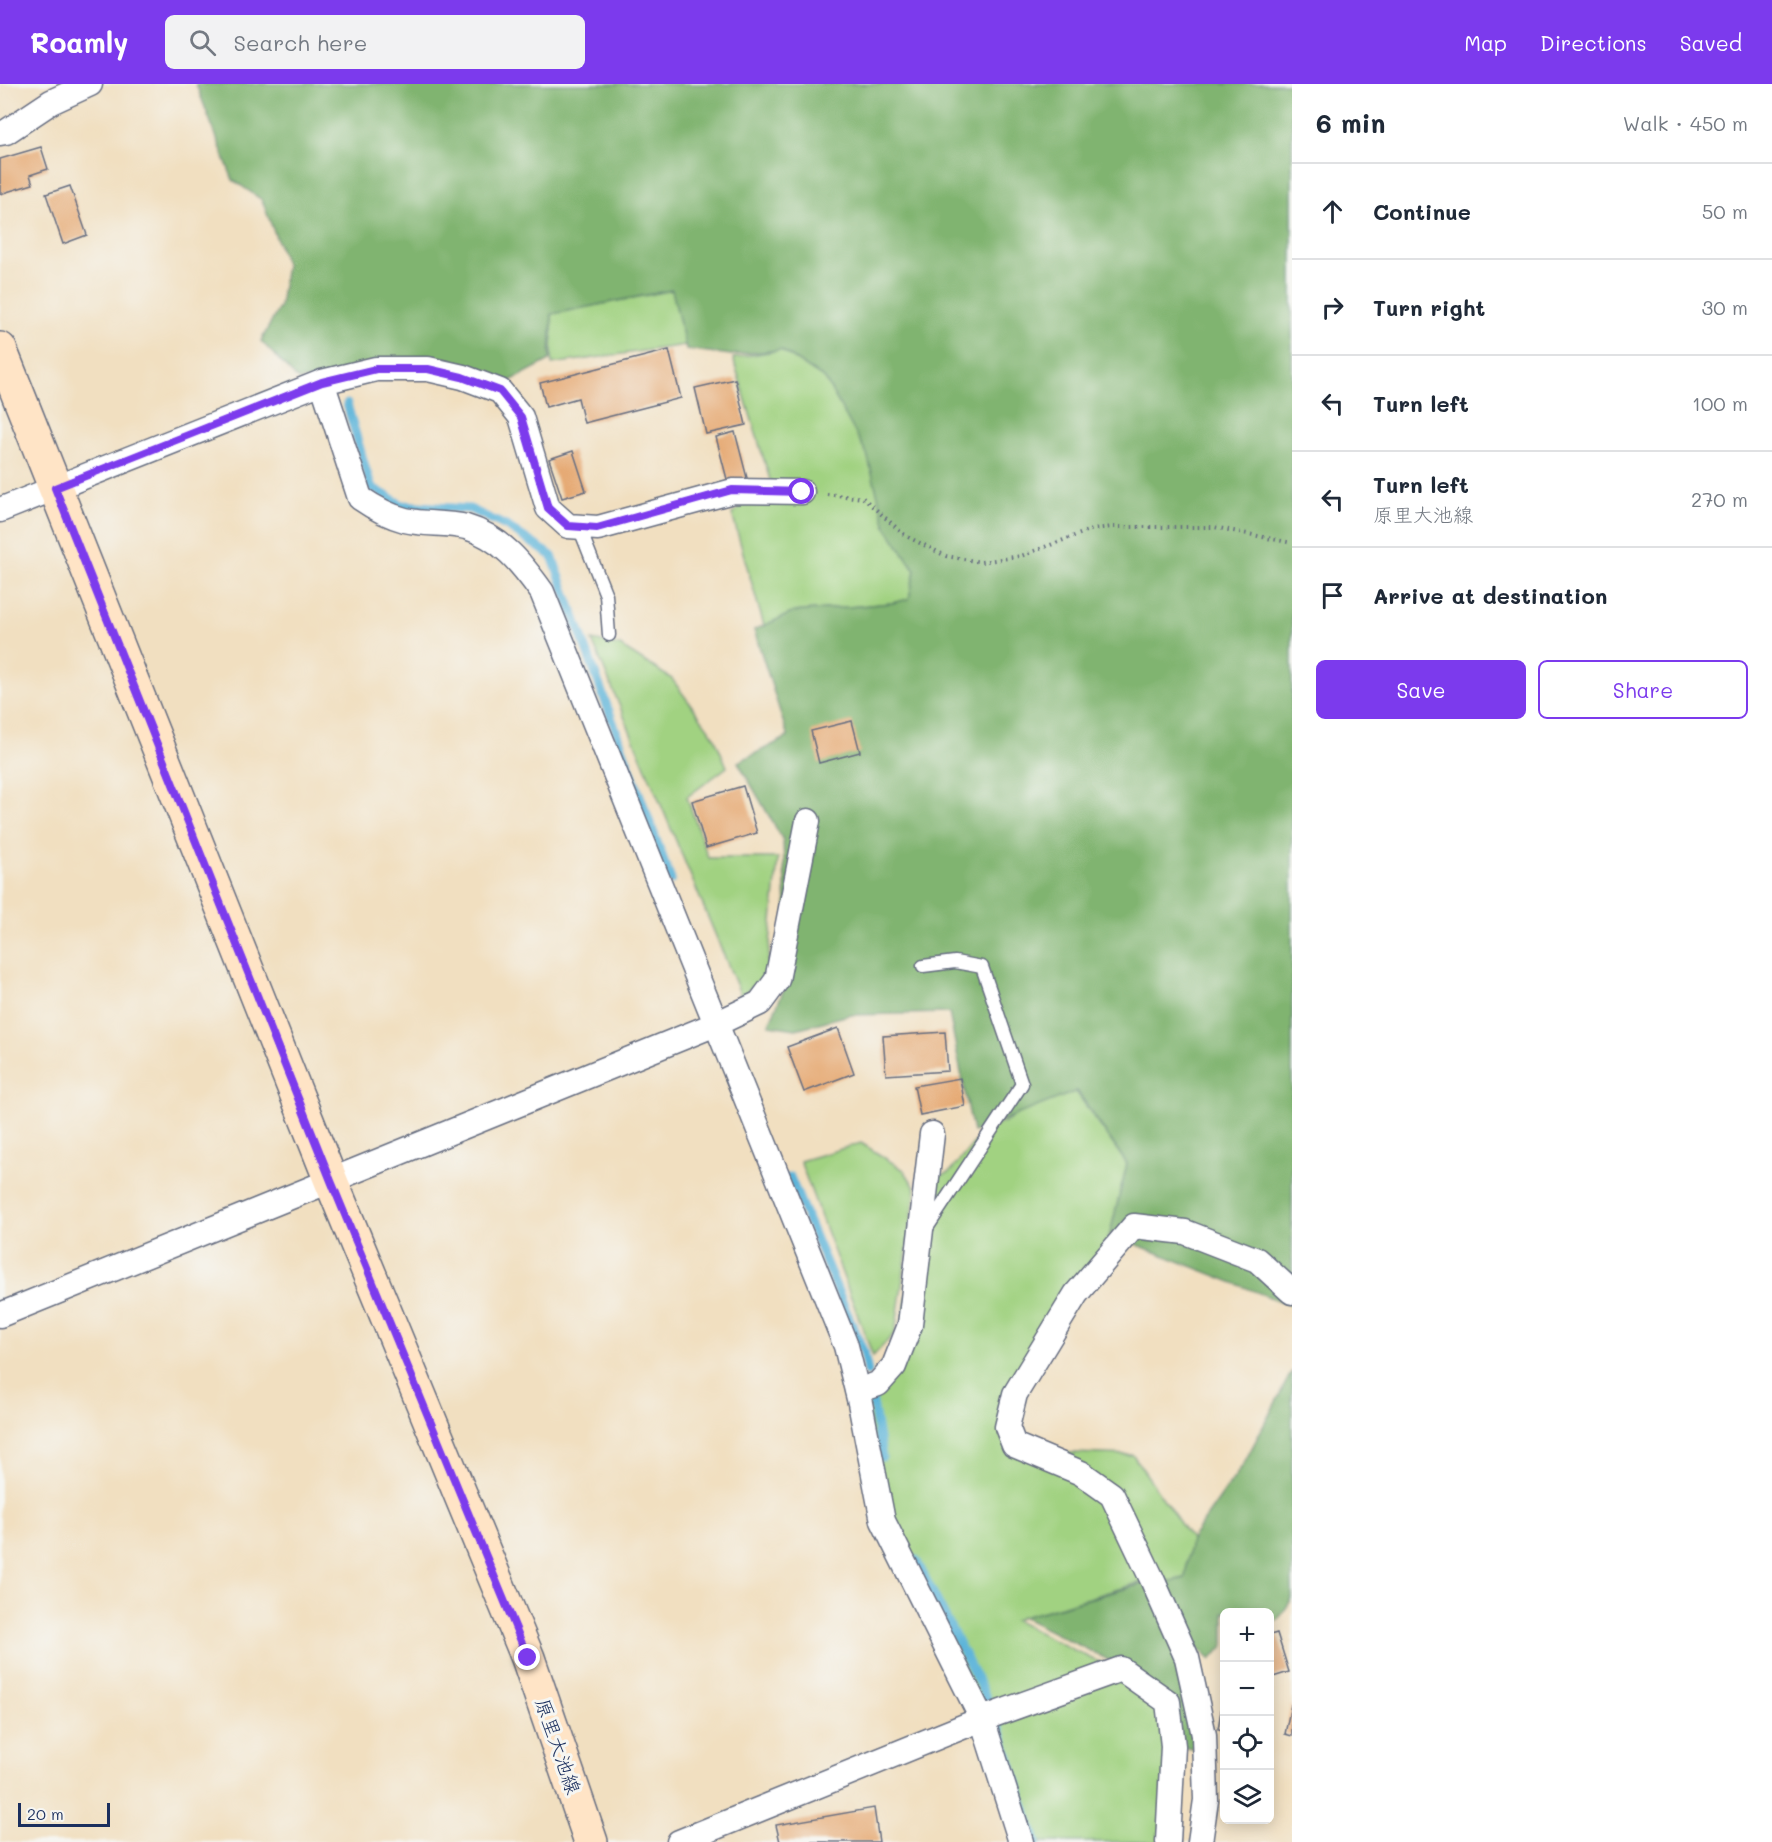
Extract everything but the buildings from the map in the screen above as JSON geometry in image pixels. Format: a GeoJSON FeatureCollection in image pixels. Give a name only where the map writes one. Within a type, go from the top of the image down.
{"type":"FeatureCollection","features":[{"type":"Feature","properties":{"kind":"main road","name":"原里大池線"},"geometry":{"type":"LineString","coordinates":[[0,349],[331,1181],[528,1658],[591,1842]]}},
{"type":"Feature","properties":{"kind":"street"},"geometry":{"type":"LineString","coordinates":[[0,133],[6,132],[78,86]]}},
{"type":"Feature","properties":{"kind":"street"},"geometry":{"type":"LineString","coordinates":[[0,510],[322,382],[376,369],[428,369],[462,377],[500,391],[521,417],[548,508],[568,526],[597,528],[732,490],[802,492]]}},
{"type":"Feature","properties":{"kind":"street"},"geometry":{"type":"LineString","coordinates":[[322,382],[360,498],[376,509],[405,520],[465,527],[498,542],[522,563],[542,592],[846,1346],[883,1521],[982,1719],[1021,1842]]}},
{"type":"Feature","properties":{"kind":"street"},"geometry":{"type":"LineString","coordinates":[[0,1315],[716,1024],[759,1003],[777,980],[808,821]]}},
{"type":"Feature","properties":{"kind":"street"},"geometry":{"type":"LineString","coordinates":[[856,1391],[878,1384],[894,1366],[910,1325],[932,1134]]}},
{"type":"Feature","properties":{"kind":"street"},"geometry":{"type":"LineString","coordinates":[[1200,1842],[1206,1800],[1204,1735],[1187,1658],[1152,1579],[1112,1495],[1081,1473],[1014,1445],[1007,1427],[1015,1394],[1076,1294],[1134,1226],[1185,1232],[1257,1260],[1292,1292]]}},
{"type":"Feature","properties":{"kind":"street"},"geometry":{"type":"LineString","coordinates":[[679,1842],[982,1719],[1121,1669],[1168,1702],[1173,1746],[1168,1842]]}},
{"type":"Feature","properties":{"kind":"lane"},"geometry":{"type":"LineString","coordinates":[[579,527],[606,595],[609,635]]}},
{"type":"Feature","properties":{"kind":"lane"},"geometry":{"type":"LineString","coordinates":[[920,1239],[1022,1084],[982,967],[955,962],[923,966]]}},
{"type":"Feature","properties":{"kind":"path"},"geometry":{"type":"LineString","coordinates":[[802,492],[863,498],[906,536],[946,556],[981,562],[1022,556],[1093,530],[1113,527],[1214,527],[1292,543]]}},
{"type":"Feature","properties":{"kind":"green space"},"geometry":{"type":"Polygon","coordinates":[[[196,84],[1292,84],[1292,1306],[1110,1234],[1127,1164],[1077,1091],[973,1132],[949,1013],[849,1015],[796,1029],[769,1025],[789,977],[783,840],[738,762],[788,737],[754,630],[794,612],[892,603],[909,599],[915,570],[886,527],[867,454],[825,379],[781,350],[731,355],[686,349],[672,290],[552,314],[550,360],[495,389],[452,367],[298,380],[261,341],[280,306],[286,264],[262,200],[233,180],[196,84]]]}},
{"type":"Feature","properties":{"kind":"green space"},"geometry":{"type":"Polygon","coordinates":[[[673,290],[685,345],[552,364],[552,314],[673,290]]]}},
{"type":"Feature","properties":{"kind":"green space"},"geometry":{"type":"Polygon","coordinates":[[[781,350],[825,379],[868,454],[886,527],[915,570],[909,599],[892,603],[794,612],[764,626],[732,514],[771,483],[733,358],[781,350]]]}},
{"type":"Feature","properties":{"kind":"green space"},"geometry":{"type":"Polygon","coordinates":[[[592,640],[620,646],[672,679],[714,736],[727,767],[687,797],[708,858],[778,858],[767,974],[741,996],[592,640]]]}},
{"type":"Feature","properties":{"kind":"green space"},"geometry":{"type":"Polygon","coordinates":[[[1072,1086],[1127,1164],[1110,1234],[1007,1427],[1010,1451],[1133,1455],[1191,1539],[1185,1578],[1161,1583],[1152,1579],[1014,1620],[1094,1660],[1121,1669],[1169,1710],[1168,1842],[1019,1842],[974,1703],[883,1521],[865,1395],[894,1366],[927,1182],[950,1172],[981,1134],[1072,1086]]]}},
{"type":"Feature","properties":{"kind":"green space"},"geometry":{"type":"Polygon","coordinates":[[[861,1143],[904,1170],[916,1189],[895,1333],[873,1356],[800,1161],[861,1143]]]}},
{"type":"Feature","properties":{"kind":"green space"},"geometry":{"type":"Polygon","coordinates":[[[1292,1371],[1292,1599],[1278,1620],[1274,1622],[1274,1608],[1220,1608],[1220,1650],[1211,1660],[1191,1641],[1161,1583],[1185,1578],[1191,1539],[1243,1465],[1292,1371]]]}},
{"type":"Feature","properties":{"kind":"green space"},"geometry":{"type":"Polygon","coordinates":[[[1153,1581],[1190,1672],[1197,1750],[1179,1746],[1141,1676],[1022,1617],[1153,1581]]]}},
{"type":"Feature","properties":{"kind":"waterway"},"geometry":{"type":"LineString","coordinates":[[347,404],[371,487],[402,505],[470,509],[508,527],[552,556],[671,880]]}},
{"type":"Feature","properties":{"kind":"waterway"},"geometry":{"type":"LineString","coordinates":[[790,1177],[864,1353],[868,1372]]}},
{"type":"Feature","properties":{"kind":"waterway"},"geometry":{"type":"LineString","coordinates":[[872,1397],[882,1457]]}},
{"type":"Feature","properties":{"kind":"waterway"},"geometry":{"type":"LineString","coordinates":[[916,1560],[988,1701]]}},
{"type":"Feature","properties":{"kind":"waterway"},"geometry":{"type":"LineString","coordinates":[[999,1727],[1036,1842]]}},
{"type":"Feature","properties":{"kind":"route"},"geometry":{"type":"LineString","coordinates":[[528,1658],[331,1181],[55,488],[322,382],[376,369],[428,369],[462,377],[500,391],[521,417],[548,508],[568,526],[597,528],[732,490],[802,492]]}}]}
